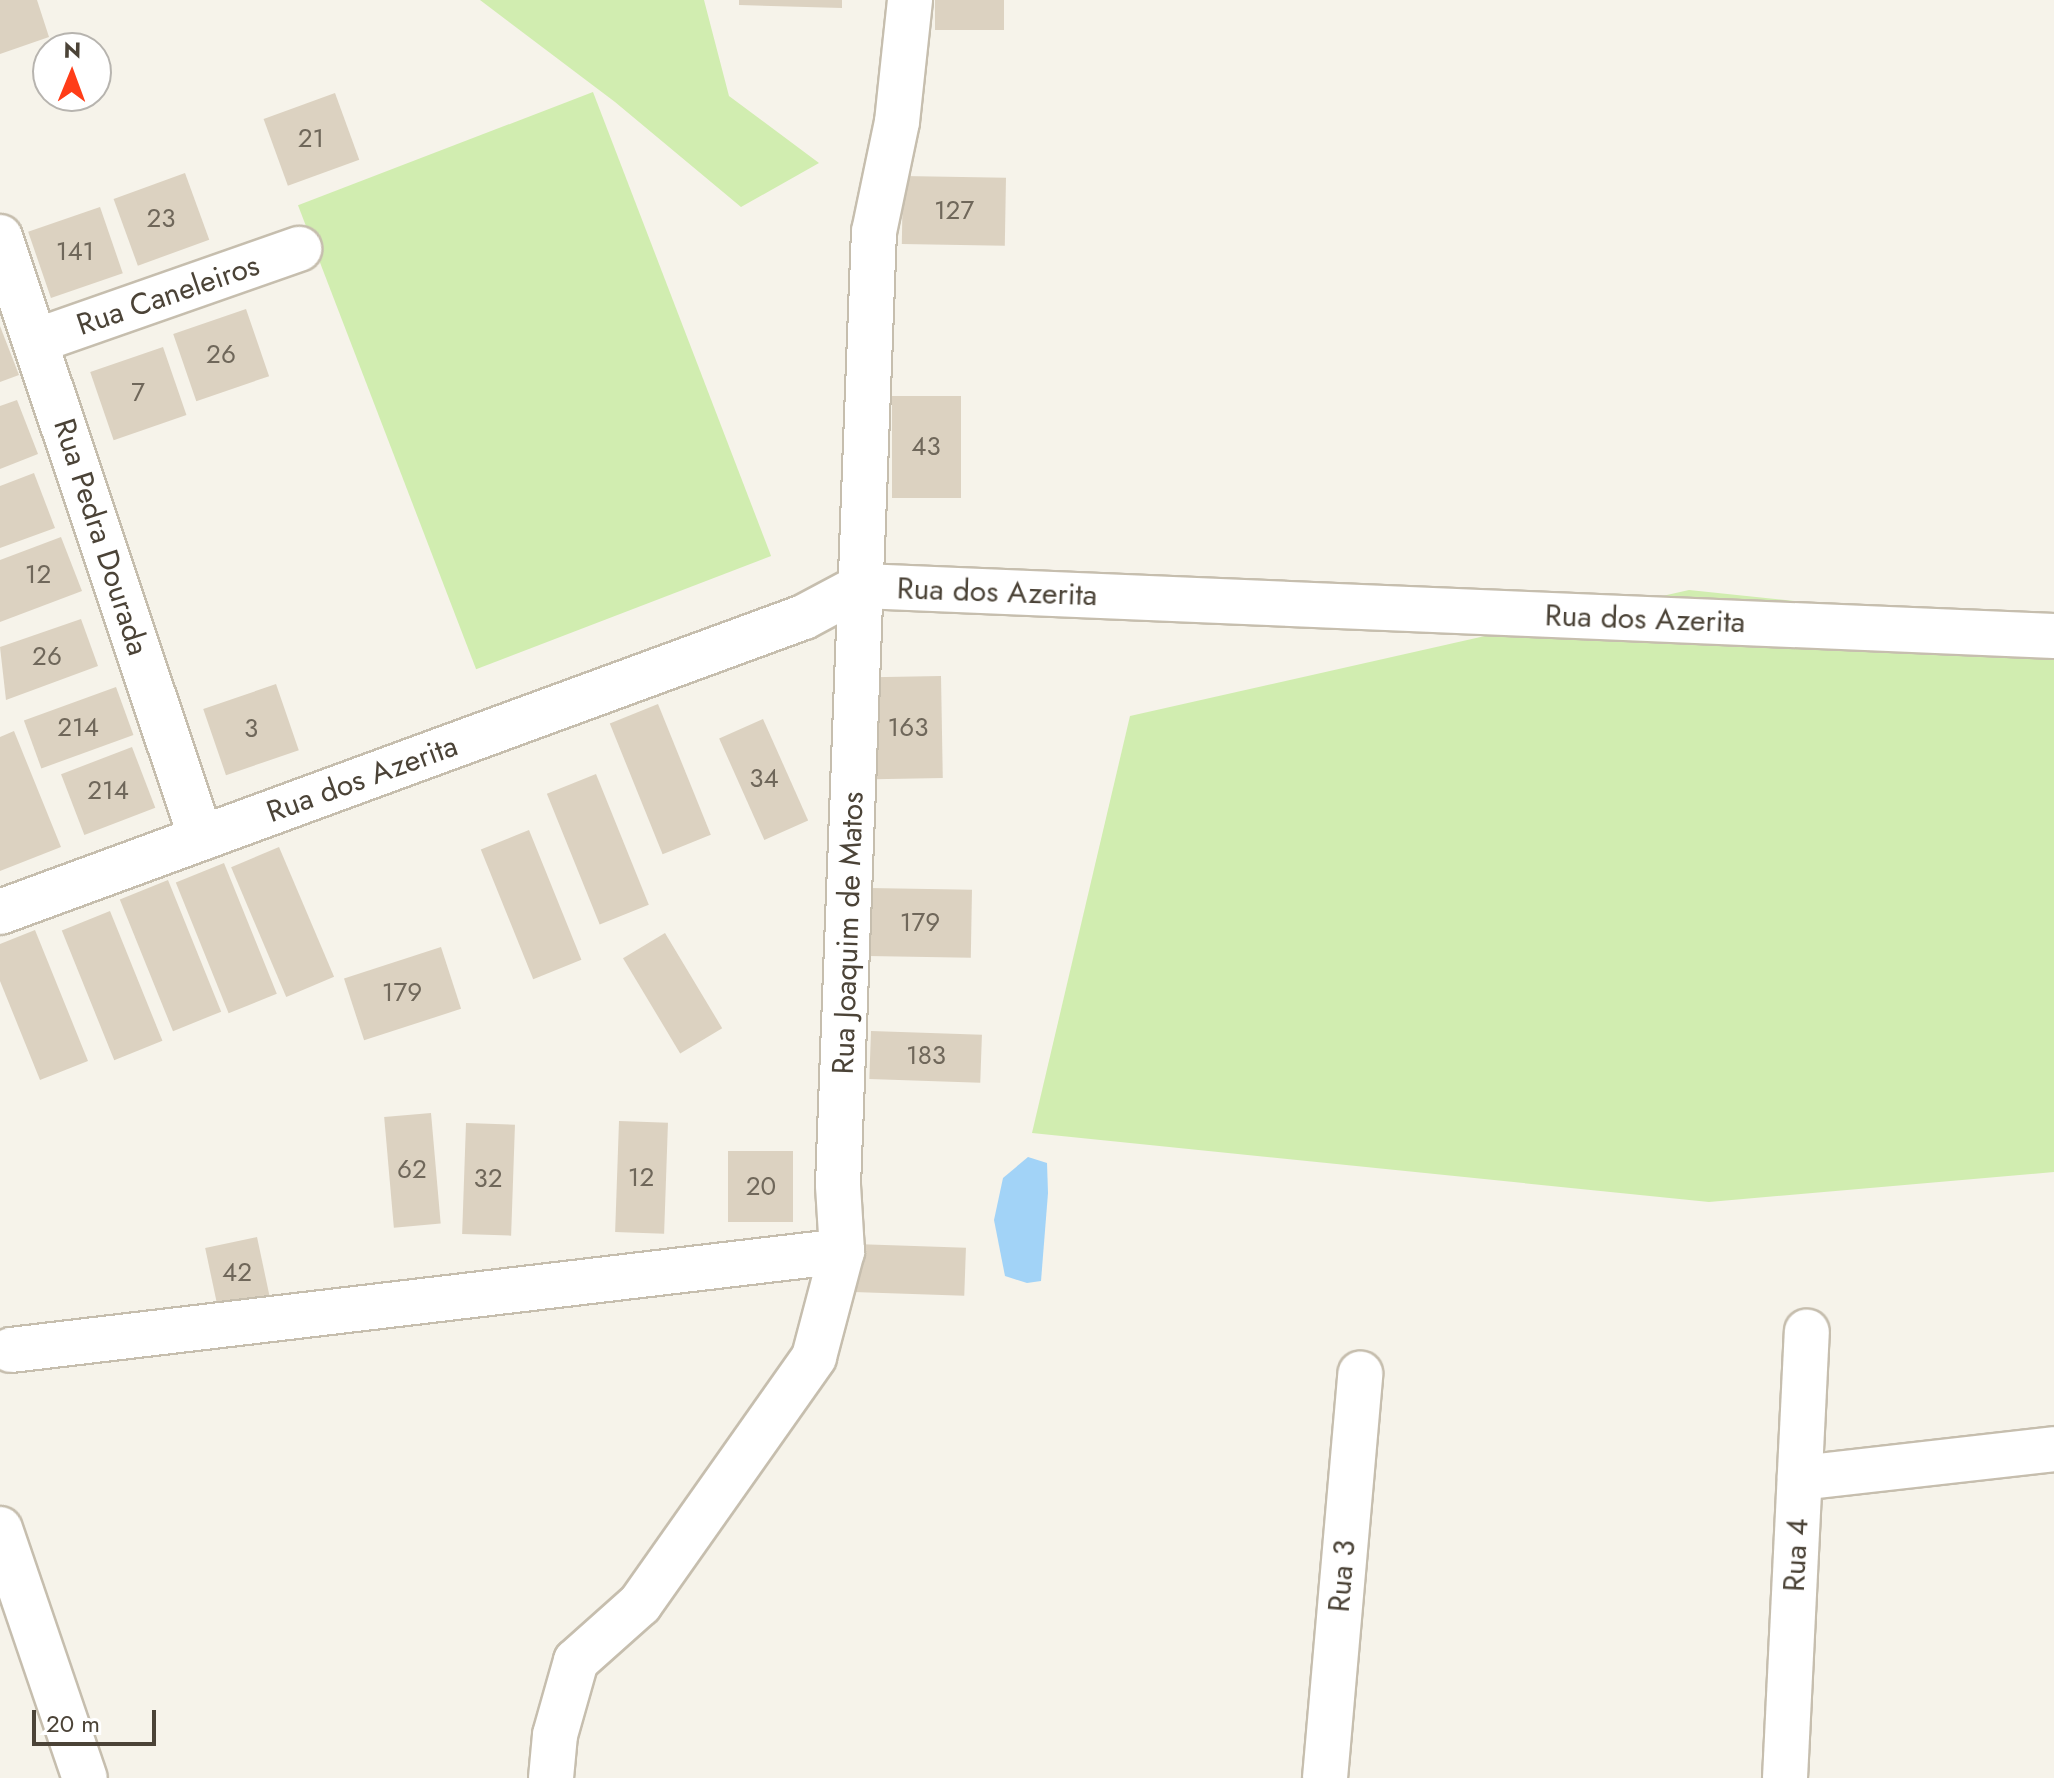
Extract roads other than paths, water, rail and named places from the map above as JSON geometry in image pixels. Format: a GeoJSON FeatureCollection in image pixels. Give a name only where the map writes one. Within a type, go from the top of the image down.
{"type":"FeatureCollection","features":[{"type":"Feature","properties":{"kind":"street","name":"Rua Joaquim de Matos"},"geometry":{"type":"LineString","coordinates":[[551,1778],[555,1735],[576,1661],[640,1604],[814,1357],[842,1251],[838,1185],[874,232],[897,122],[910,0]]}},
{"type":"Feature","properties":{"kind":"street","name":"Rua Pedra Dourada"},"geometry":{"type":"LineString","coordinates":[[0,237],[201,838]]}},
{"type":"Feature","properties":{"kind":"street","name":"Rua Caneleiros"},"geometry":{"type":"LineString","coordinates":[[36,341],[299,249]]}},
{"type":"Feature","properties":{"kind":"street","name":"Rua dos Azerita"},"geometry":{"type":"LineString","coordinates":[[0,912],[804,617],[862,586],[2054,636]]}},
{"type":"Feature","properties":{"kind":"street"},"geometry":{"type":"LineString","coordinates":[[11,1350],[842,1251]]}},
{"type":"Feature","properties":{"kind":"street","name":"Rua 4"},"geometry":{"type":"LineString","coordinates":[[1785,1778],[1807,1332]]}},
{"type":"Feature","properties":{"kind":"street","name":"Rua 3"},"geometry":{"type":"LineString","coordinates":[[1325,1778],[1360,1374]]}},
{"type":"Feature","properties":{"kind":"street"},"geometry":{"type":"LineString","coordinates":[[1800,1478],[2054,1449]]}},
{"type":"Feature","properties":{"kind":"street"},"geometry":{"type":"LineString","coordinates":[[0,1529],[85,1778]]}},
{"type":"Feature","properties":{"kind":"water"},"geometry":{"type":"Polygon","coordinates":[[[1028,1157],[1047,1163],[1048,1193],[1041,1281],[1027,1283],[1005,1276],[994,1220],[1003,1178],[1028,1157]]]}}]}
